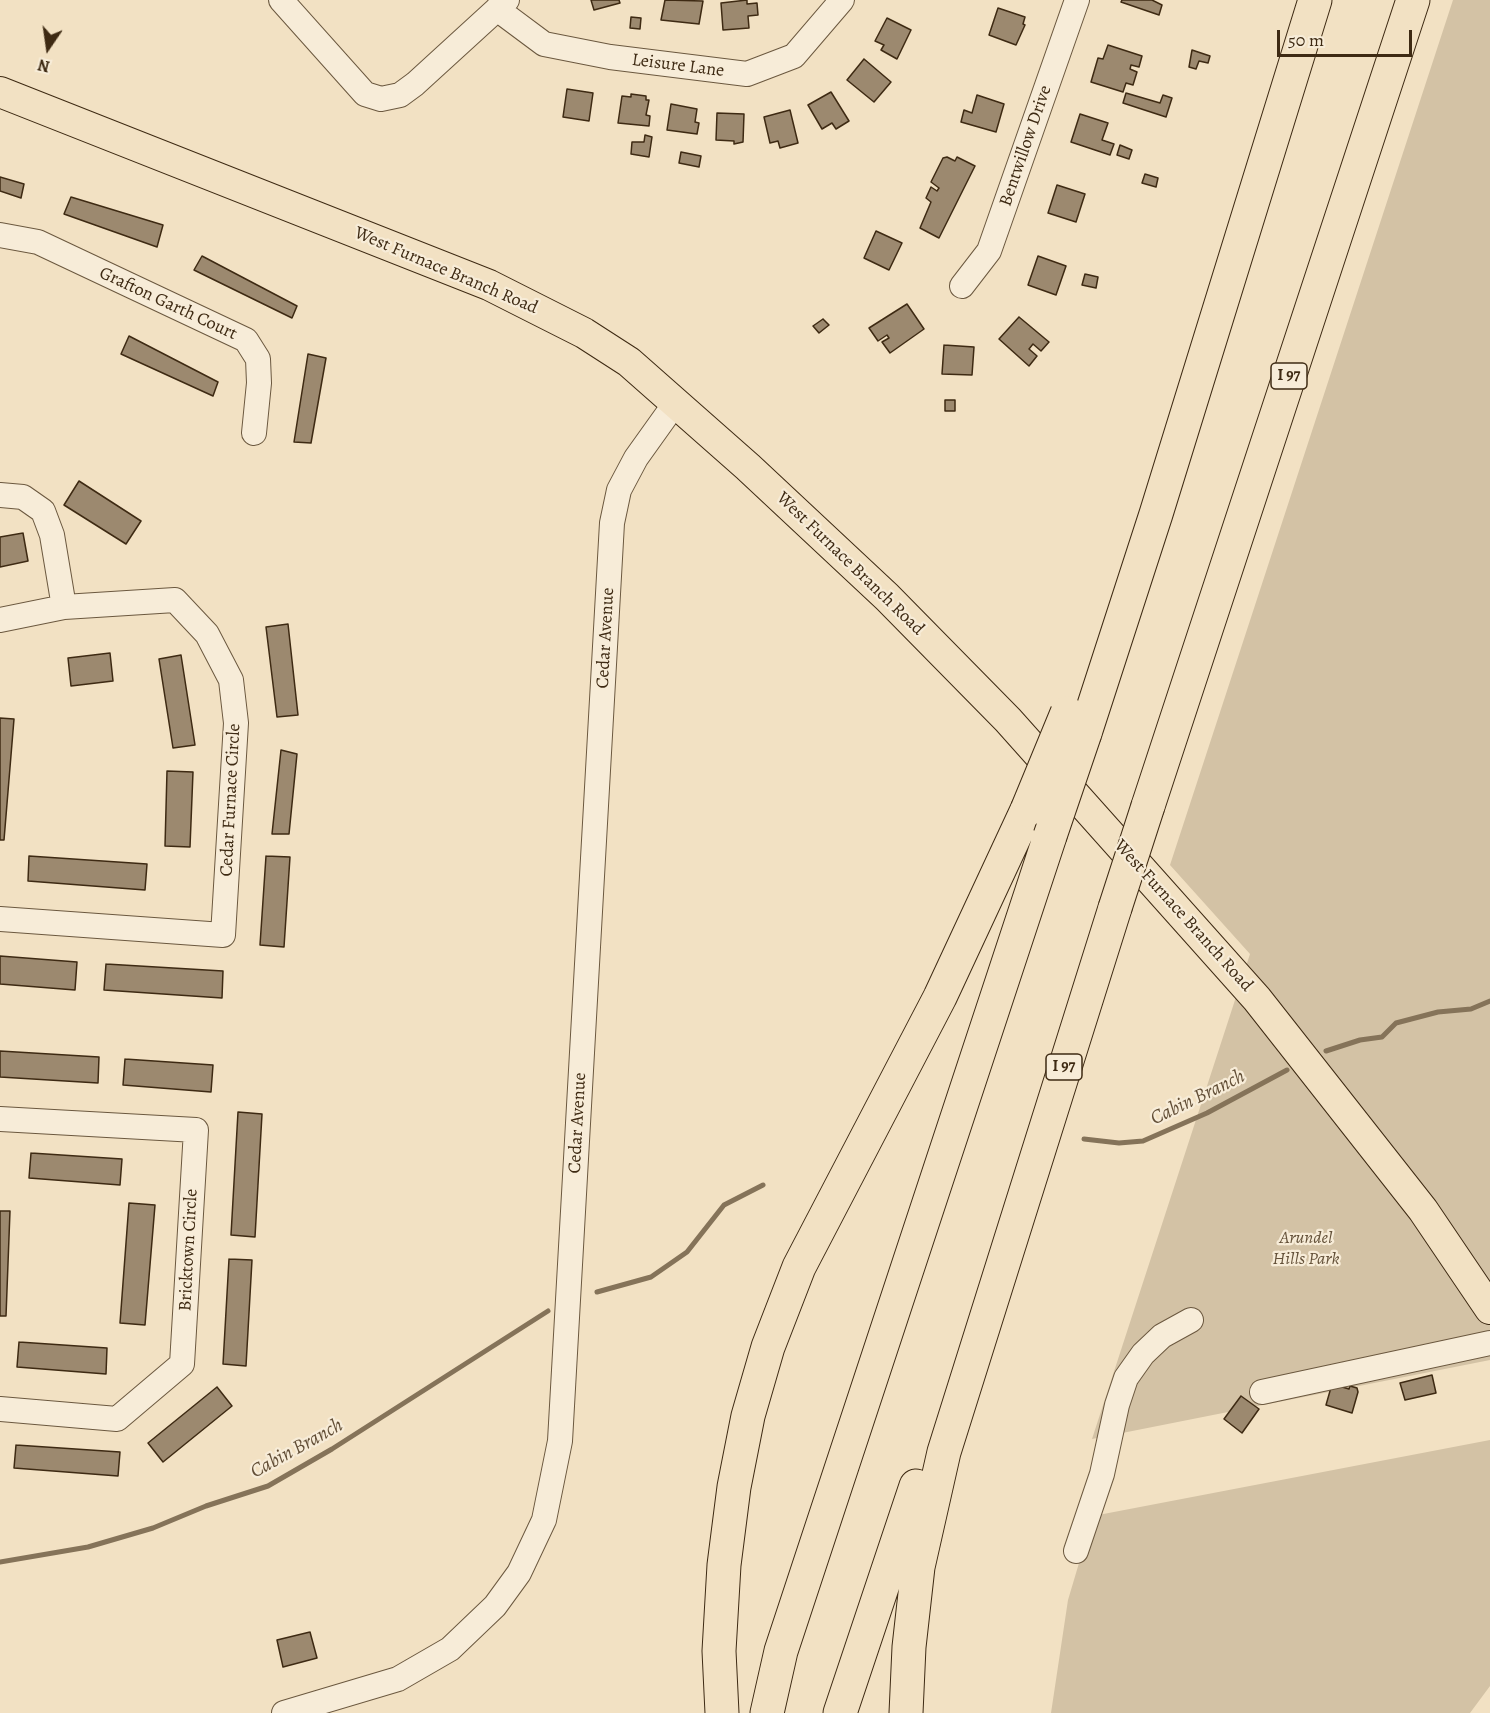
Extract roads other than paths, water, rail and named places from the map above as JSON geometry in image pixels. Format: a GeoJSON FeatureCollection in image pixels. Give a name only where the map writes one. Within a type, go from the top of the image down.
{"type":"FeatureCollection","features":[{"type":"Feature","properties":{"kind":"highway","name":"I 97"},"geometry":{"type":"LineString","coordinates":[[1033,1163],[1413,0]]}},
{"type":"Feature","properties":{"kind":"highway"},"geometry":{"type":"LineString","coordinates":[[754,1713],[781,1651],[1050,836],[1076,723],[1156,514],[1312,10]]}},
{"type":"Feature","properties":{"kind":"highway"},"geometry":{"type":"LineString","coordinates":[[722,1713],[719,1651],[728,1532],[748,1416],[768,1347],[799,1267],[940,997],[1027,810],[1076,723]]}},
{"type":"Feature","properties":{"kind":"highway"},"geometry":{"type":"LineString","coordinates":[[840,1713],[929,1446],[1033,1163]]}},
{"type":"Feature","properties":{"kind":"highway"},"geometry":{"type":"LineString","coordinates":[[906,1713],[909,1647],[918,1567],[928,1517],[947,1441],[1033,1163]]}},
{"type":"Feature","properties":{"kind":"highway"},"geometry":{"type":"LineString","coordinates":[[767,1713],[781,1651]]}},
{"type":"Feature","properties":{"kind":"main road","name":"West Furnace Branch Road"},"geometry":{"type":"LineString","coordinates":[[0,92],[489,285],[584,333],[629,362],[676,402],[887,597],[1008,720],[1257,999],[1423,1210],[1490,1309]]}},
{"type":"Feature","properties":{"kind":"street"},"geometry":{"type":"LineString","coordinates":[[281,0],[364,94],[381,99],[400,95],[415,84],[502,5]]}},
{"type":"Feature","properties":{"kind":"street","name":"Leisure Lane"},"geometry":{"type":"LineString","coordinates":[[502,5],[544,44],[610,57],[747,74],[794,56],[842,0]]}},
{"type":"Feature","properties":{"kind":"street","name":"Bentwillow Drive"},"geometry":{"type":"LineString","coordinates":[[962,286],[989,251],[1077,0]]}},
{"type":"Feature","properties":{"kind":"street","name":"Grafton Garth Court"},"geometry":{"type":"LineString","coordinates":[[0,235],[39,242],[246,340],[258,359],[260,383],[254,433]]}},
{"type":"Feature","properties":{"kind":"street","name":"Cedar Avenue"},"geometry":{"type":"LineString","coordinates":[[284,1713],[332,1707],[398,1679],[450,1649],[495,1606],[513,1582],[544,1520],[560,1442],[612,523],[619,490],[636,458],[676,402]]}},
{"type":"Feature","properties":{"kind":"street"},"geometry":{"type":"LineString","coordinates":[[0,495],[23,497],[43,511],[52,535],[64,607]]}},
{"type":"Feature","properties":{"kind":"street","name":"Cedar Furnace Circle"},"geometry":{"type":"LineString","coordinates":[[0,620],[64,607],[175,600],[207,634],[231,680],[236,723],[223,935],[0,919]]}},
{"type":"Feature","properties":{"kind":"street","name":"Bricktown Circle"},"geometry":{"type":"LineString","coordinates":[[0,1119],[196,1130],[182,1364],[117,1419],[0,1409]]}},
{"type":"Feature","properties":{"kind":"street"},"geometry":{"type":"LineString","coordinates":[[1076,1551],[1102,1474],[1117,1405],[1126,1378],[1143,1354],[1161,1336],[1191,1320]]}},
{"type":"Feature","properties":{"kind":"street"},"geometry":{"type":"LineString","coordinates":[[1262,1392],[1490,1343]]}},
{"type":"Feature","properties":{"kind":"waterway","name":"Cabin Branch"},"geometry":{"type":"LineString","coordinates":[[1326,1051],[1360,1040],[1382,1037],[1396,1023],[1438,1012],[1471,1009],[1490,1001]]}},
{"type":"Feature","properties":{"kind":"waterway","name":"Cabin Branch"},"geometry":{"type":"LineString","coordinates":[[1084,1139],[1119,1143],[1143,1141],[1207,1113],[1287,1070]]}},
{"type":"Feature","properties":{"kind":"waterway","name":"Cabin Branch"},"geometry":{"type":"LineString","coordinates":[[597,1292],[651,1277],[687,1252],[724,1205],[763,1185]]}},
{"type":"Feature","properties":{"kind":"waterway","name":"Cabin Branch"},"geometry":{"type":"LineString","coordinates":[[0,1562],[88,1547],[153,1528],[206,1506],[268,1486],[332,1449],[548,1311]]}},
{"type":"Feature","properties":{"kind":"park label","name":"Arundel Hills Park"},"geometry":{"type":"Point","coordinates":[1306,1249]}}]}
